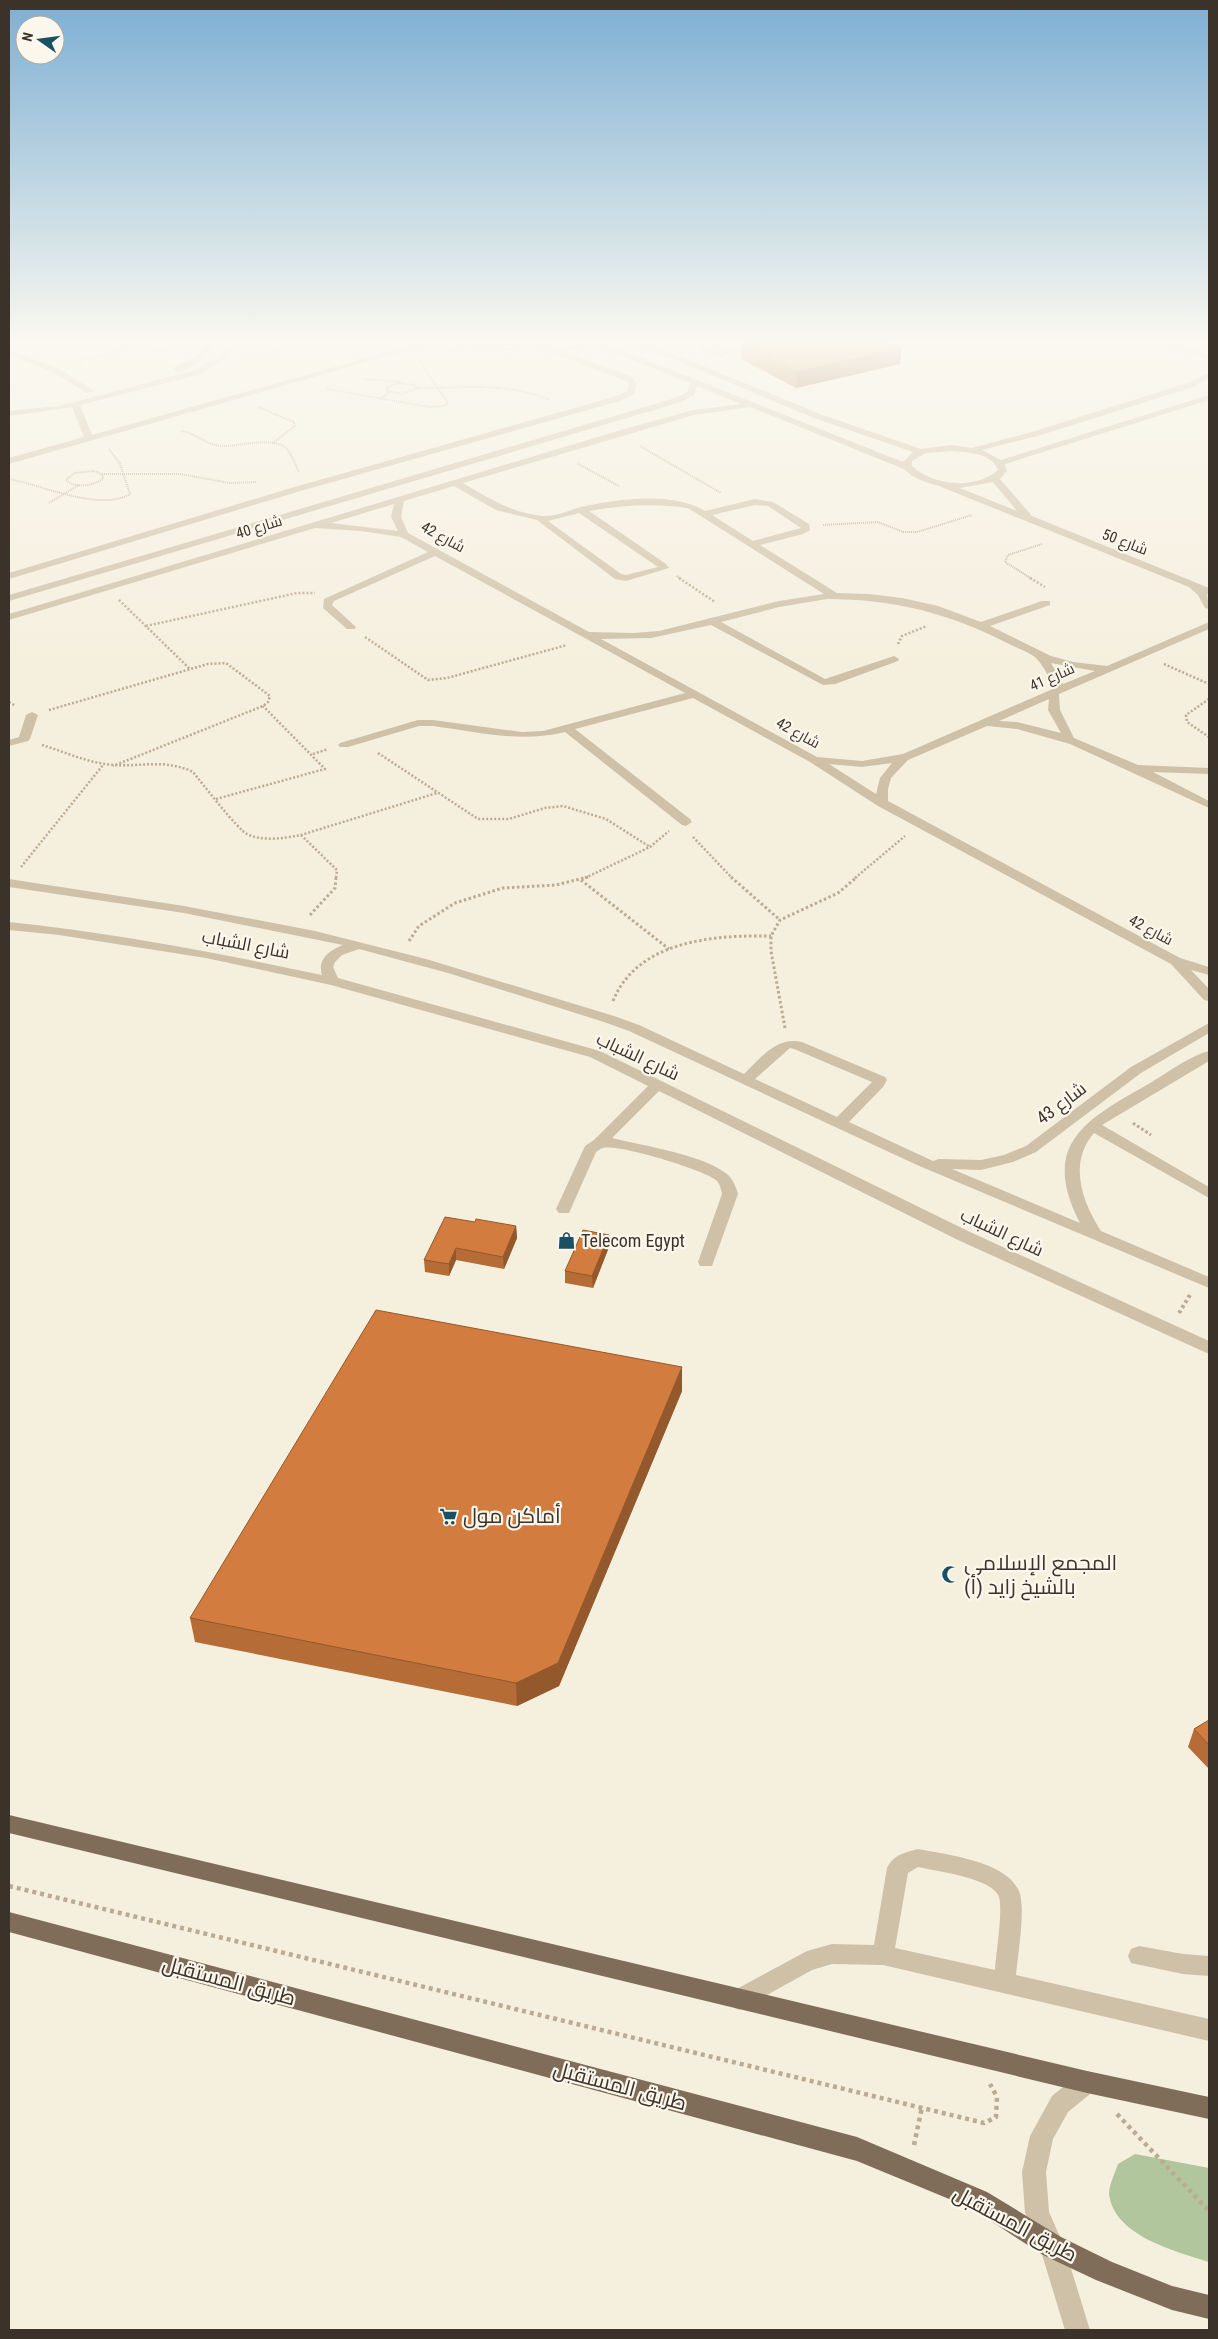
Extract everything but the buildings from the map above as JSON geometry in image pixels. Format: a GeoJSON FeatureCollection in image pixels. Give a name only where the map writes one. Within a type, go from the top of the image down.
{"type":"FeatureCollection","features":[{"type":"Feature","properties":{"kind":"main road"},"geometry":{"type":"LineString","coordinates":[[9,1824],[1087,2082],[1209,2108]]}},
{"type":"Feature","properties":{"kind":"main road","name":"طريق المستقبل"},"geometry":{"type":"LineString","coordinates":[[9,1922],[857,2149],[979,2200],[1052,2246],[1105,2271],[1172,2298],[1209,2307]]}},
{"type":"Feature","properties":{"kind":"street"},"geometry":{"type":"LineString","coordinates":[[9,461],[47,450]]}},
{"type":"Feature","properties":{"kind":"street"},"geometry":{"type":"LineString","coordinates":[[9,576],[307,486],[434,450]]}},
{"type":"Feature","properties":{"kind":"street","name":"شارع 40"},"geometry":{"type":"LineString","coordinates":[[9,598],[509,450]]}},
{"type":"Feature","properties":{"kind":"street","name":"شارع 40"},"geometry":{"type":"LineString","coordinates":[[9,617],[562,450]]}},
{"type":"Feature","properties":{"kind":"street"},"geometry":{"type":"LineString","coordinates":[[865,450],[908,467],[915,475],[940,483],[970,484],[995,479],[1003,471],[1000,463],[990,456],[973,450]]}},
{"type":"Feature","properties":{"kind":"street"},"geometry":{"type":"LineString","coordinates":[[916,450],[921,452]]}},
{"type":"Feature","properties":{"kind":"street"},"geometry":{"type":"LineString","coordinates":[[908,467],[910,459],[921,452],[935,450]]}},
{"type":"Feature","properties":{"kind":"street"},"geometry":{"type":"LineString","coordinates":[[1000,463],[1041,450]]}},
{"type":"Feature","properties":{"kind":"street"},"geometry":{"type":"LineString","coordinates":[[995,479],[1031,521]]}},
{"type":"Feature","properties":{"kind":"street"},"geometry":{"type":"LineString","coordinates":[[456,483],[499,508],[541,518],[626,501],[672,503],[691,506],[833,596]]}},
{"type":"Feature","properties":{"kind":"street","name":"شارع 50"},"geometry":{"type":"LineString","coordinates":[[940,483],[1209,591]]}},
{"type":"Feature","properties":{"kind":"street","name":"شارع 42"},"geometry":{"type":"LineString","coordinates":[[400,499],[396,517],[404,535]]}},
{"type":"Feature","properties":{"kind":"street"},"geometry":{"type":"LineString","coordinates":[[703,514],[764,502],[806,526],[805,530],[800,532],[751,544]]}},
{"type":"Feature","properties":{"kind":"street"},"geometry":{"type":"LineString","coordinates":[[581,510],[664,568]]}},
{"type":"Feature","properties":{"kind":"street"},"geometry":{"type":"LineString","coordinates":[[541,518],[542,522],[618,576],[626,578],[664,568]]}},
{"type":"Feature","properties":{"kind":"street","name":"شارع 42"},"geometry":{"type":"LineString","coordinates":[[315,525],[361,528],[404,535],[589,636],[639,655],[695,694],[814,760],[920,824],[1175,961],[1209,971]]}},
{"type":"Feature","properties":{"kind":"street"},"geometry":{"type":"LineString","coordinates":[[351,627],[327,606],[326,602],[333,596],[436,552]]}},
{"type":"Feature","properties":{"kind":"street"},"geometry":{"type":"LineString","coordinates":[[1189,584],[1202,593],[1209,606]]}},
{"type":"Feature","properties":{"kind":"street"},"geometry":{"type":"LineString","coordinates":[[589,636],[659,634],[734,614],[815,596],[880,598],[906,602],[955,615],[1039,655],[1072,665],[1109,669]]}},
{"type":"Feature","properties":{"kind":"street"},"geometry":{"type":"LineString","coordinates":[[980,626],[1046,602]]}},
{"type":"Feature","properties":{"kind":"street"},"geometry":{"type":"LineString","coordinates":[[710,620],[823,682],[831,682],[894,659]]}},
{"type":"Feature","properties":{"kind":"street","name":"شارع 41"},"geometry":{"type":"LineString","coordinates":[[814,760],[862,764],[906,757],[1209,625]]}},
{"type":"Feature","properties":{"kind":"street"},"geometry":{"type":"LineString","coordinates":[[639,655],[659,634]]}},
{"type":"Feature","properties":{"kind":"street"},"geometry":{"type":"LineString","coordinates":[[1039,655],[1050,668],[1058,691],[1054,710],[1069,738]]}},
{"type":"Feature","properties":{"kind":"street"},"geometry":{"type":"LineString","coordinates":[[344,744],[418,723],[432,723],[508,733],[543,734],[695,694]]}},
{"type":"Feature","properties":{"kind":"street"},"geometry":{"type":"LineString","coordinates":[[9,744],[24,739],[32,716]]}},
{"type":"Feature","properties":{"kind":"street"},"geometry":{"type":"LineString","coordinates":[[984,723],[1027,727],[1069,738],[1209,806]]}},
{"type":"Feature","properties":{"kind":"street"},"geometry":{"type":"LineString","coordinates":[[567,728],[685,821]]}},
{"type":"Feature","properties":{"kind":"street","name":"شارع 41"},"geometry":{"type":"LineString","coordinates":[[882,802],[882,782],[888,773],[906,757]]}},
{"type":"Feature","properties":{"kind":"street"},"geometry":{"type":"LineString","coordinates":[[1128,766],[1178,771],[1209,771]]}},
{"type":"Feature","properties":{"kind":"street","name":"شارع الشباب"},"geometry":{"type":"LineString","coordinates":[[9,883],[179,908],[296,930],[400,956],[609,1018],[922,1162],[1204,1281]]}},
{"type":"Feature","properties":{"kind":"street","name":"شارع الشباب"},"geometry":{"type":"LineString","coordinates":[[9,926],[59,931],[206,954],[333,981],[595,1054],[955,1232],[1209,1348]]}},
{"type":"Feature","properties":{"kind":"street"},"geometry":{"type":"LineString","coordinates":[[333,981],[327,974],[326,967],[329,959],[341,950],[359,945]]}},
{"type":"Feature","properties":{"kind":"street","name":"شارع 42"},"geometry":{"type":"LineString","coordinates":[[1175,961],[1195,979],[1209,997]]}},
{"type":"Feature","properties":{"kind":"street","name":"شارع 43"},"geometry":{"type":"LineString","coordinates":[[922,1162],[951,1166],[981,1165],[1008,1159],[1031,1149],[1136,1070],[1209,1027]]}},
{"type":"Feature","properties":{"kind":"street"},"geometry":{"type":"LineString","coordinates":[[745,1080],[781,1047],[788,1044],[798,1045],[880,1080],[839,1124]]}},
{"type":"Feature","properties":{"kind":"street"},"geometry":{"type":"LineString","coordinates":[[1096,1236],[1082,1215],[1074,1194],[1072,1174],[1074,1154],[1082,1136],[1092,1126],[1113,1111],[1209,1055]]}},
{"type":"Feature","properties":{"kind":"street"},"geometry":{"type":"LineString","coordinates":[[564,1209],[590,1149],[657,1085]]}},
{"type":"Feature","properties":{"kind":"street"},"geometry":{"type":"LineString","coordinates":[[1092,1126],[1209,1193]]}},
{"type":"Feature","properties":{"kind":"street"},"geometry":{"type":"LineString","coordinates":[[599,1142],[612,1143],[704,1168],[723,1179],[729,1187],[730,1194],[706,1262]]}},
{"type":"Feature","properties":{"kind":"street"},"geometry":{"type":"LineString","coordinates":[[883,1955],[898,1868],[908,1861],[918,1858],[989,1875],[1001,1882],[1009,1895],[1005,1983]]}},
{"type":"Feature","properties":{"kind":"street"},"geometry":{"type":"LineString","coordinates":[[739,1999],[807,1961],[832,1954],[883,1955],[1209,2030]]}},
{"type":"Feature","properties":{"kind":"street"},"geometry":{"type":"LineString","coordinates":[[1139,1956],[1183,1964],[1209,1966]]}},
{"type":"Feature","properties":{"kind":"street"},"geometry":{"type":"LineString","coordinates":[[1077,2330],[1052,2246],[1037,2213],[1034,2172],[1042,2136],[1060,2104],[1087,2082]]}},
{"type":"Feature","properties":{"kind":"path"},"geometry":{"type":"LineString","coordinates":[[9,480],[30,483],[65,493],[121,500],[130,494],[120,464],[109,450]]}},
{"type":"Feature","properties":{"kind":"path"},"geometry":{"type":"LineString","coordinates":[[287,450],[307,486]]}},
{"type":"Feature","properties":{"kind":"path"},"geometry":{"type":"LineString","coordinates":[[645,450],[742,505]]}},
{"type":"Feature","properties":{"kind":"path"},"geometry":{"type":"LineString","coordinates":[[556,452],[619,486],[624,491],[626,501]]}},
{"type":"Feature","properties":{"kind":"path"},"geometry":{"type":"LineString","coordinates":[[79,485],[68,482],[67,477],[75,473],[88,471],[124,475],[187,474],[230,483],[274,483],[294,490]]}},
{"type":"Feature","properties":{"kind":"path"},"geometry":{"type":"LineString","coordinates":[[49,502],[79,485],[100,481],[103,479],[102,474]]}},
{"type":"Feature","properties":{"kind":"path"},"geometry":{"type":"LineString","coordinates":[[806,526],[866,521],[878,522],[903,532],[917,532],[996,507]]}},
{"type":"Feature","properties":{"kind":"path"},"geometry":{"type":"LineString","coordinates":[[1046,602],[1045,586],[1005,562],[1008,555],[1066,535]]}},
{"type":"Feature","properties":{"kind":"path"},"geometry":{"type":"LineString","coordinates":[[664,568],[734,614]]}},
{"type":"Feature","properties":{"kind":"path"},"geometry":{"type":"LineString","coordinates":[[106,588],[190,669]]}},
{"type":"Feature","properties":{"kind":"path"},"geometry":{"type":"LineString","coordinates":[[146,626],[297,593],[333,596]]}},
{"type":"Feature","properties":{"kind":"path"},"geometry":{"type":"LineString","coordinates":[[894,659],[902,636],[955,615]]}},
{"type":"Feature","properties":{"kind":"path"},"geometry":{"type":"LineString","coordinates":[[351,627],[428,680],[447,678],[589,636]]}},
{"type":"Feature","properties":{"kind":"path"},"geometry":{"type":"LineString","coordinates":[[1142,654],[1209,684]]}},
{"type":"Feature","properties":{"kind":"path"},"geometry":{"type":"LineString","coordinates":[[32,716],[208,664],[226,663],[270,696],[264,706],[113,766]]}},
{"type":"Feature","properties":{"kind":"path"},"geometry":{"type":"LineString","coordinates":[[1209,699],[1186,715],[1187,722],[1209,737]]}},
{"type":"Feature","properties":{"kind":"path"},"geometry":{"type":"LineString","coordinates":[[216,799],[325,769],[264,706]]}},
{"type":"Feature","properties":{"kind":"path"},"geometry":{"type":"LineString","coordinates":[[24,739],[113,766],[165,762],[183,766],[193,772],[246,834],[263,838],[282,839],[301,835],[437,793]]}},
{"type":"Feature","properties":{"kind":"path"},"geometry":{"type":"LineString","coordinates":[[359,740],[478,819],[492,822],[513,819],[558,806],[584,810],[615,822],[650,847]]}},
{"type":"Feature","properties":{"kind":"path"},"geometry":{"type":"LineString","coordinates":[[21,867],[104,764]]}},
{"type":"Feature","properties":{"kind":"path"},"geometry":{"type":"LineString","coordinates":[[400,956],[419,926],[454,902],[503,888],[556,885],[581,880],[650,847],[685,821]]}},
{"type":"Feature","properties":{"kind":"path"},"geometry":{"type":"LineString","coordinates":[[685,821],[684,828],[741,888],[780,920]]}},
{"type":"Feature","properties":{"kind":"path"},"geometry":{"type":"LineString","coordinates":[[788,1044],[771,952],[771,936],[780,920],[838,892],[920,824]]}},
{"type":"Feature","properties":{"kind":"path"},"geometry":{"type":"LineString","coordinates":[[296,930],[334,888],[337,870],[301,835]]}},
{"type":"Feature","properties":{"kind":"path"},"geometry":{"type":"LineString","coordinates":[[581,880],[668,949]]}},
{"type":"Feature","properties":{"kind":"path"},"geometry":{"type":"LineString","coordinates":[[609,1018],[616,991],[636,967],[668,949],[717,936],[771,936]]}},
{"type":"Feature","properties":{"kind":"path"},"geometry":{"type":"LineString","coordinates":[[1169,1329],[1204,1281]]}},
{"type":"Feature","properties":{"kind":"path"},"geometry":{"type":"LineString","coordinates":[[9,1886],[984,2123],[996,2117],[997,2096],[992,2085]]}},
{"type":"Feature","properties":{"kind":"path"},"geometry":{"type":"LineString","coordinates":[[908,2170],[922,2107]]}},
{"type":"Feature","properties":{"kind":"path"},"geometry":{"type":"LineString","coordinates":[[1114,2111],[1209,2211]]}},
{"type":"Feature","properties":{"kind":"green space"},"geometry":{"type":"Polygon","coordinates":[[[1135,2154],[1209,2168],[1209,2262],[1148,2240],[1122,2221],[1113,2209],[1109,2190],[1118,2164],[1135,2154]]]}},
{"type":"Feature","properties":{"kind":"place","name":"Telecom Egypt"},"geometry":{"type":"Point","coordinates":[567,1240]}},
{"type":"Feature","properties":{"kind":"place","name":"أماكن مول"},"geometry":{"type":"Point","coordinates":[449,1516]}},
{"type":"Feature","properties":{"kind":"place","name":"المجمع الإسلامي (أ) بالشيخ زايد"},"geometry":{"type":"Point","coordinates":[950,1575]}}]}
